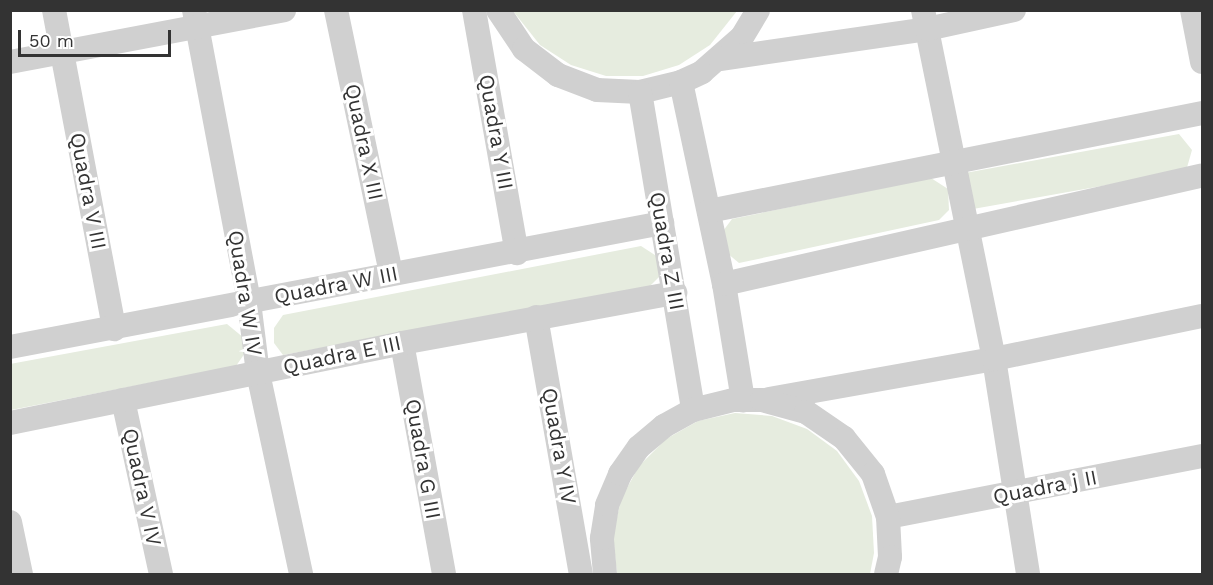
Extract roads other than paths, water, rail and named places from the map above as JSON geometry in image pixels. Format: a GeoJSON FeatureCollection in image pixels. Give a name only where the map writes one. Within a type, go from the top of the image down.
{"type":"FeatureCollection","features":[{"type":"Feature","properties":{"kind":"street","name":"Quadra V III"},"geometry":{"type":"LineString","coordinates":[[54,10],[114,329]]}},
{"type":"Feature","properties":{"kind":"street"},"geometry":{"type":"LineString","coordinates":[[10,62],[62,54],[196,18],[284,10]]}},
{"type":"Feature","properties":{"kind":"street","name":"Quadra X III"},"geometry":{"type":"LineString","coordinates":[[336,10],[391,273]]}},
{"type":"Feature","properties":{"kind":"street","name":"Quadra Y III"},"geometry":{"type":"LineString","coordinates":[[474,10],[517,253]]}},
{"type":"Feature","properties":{"kind":"street"},"geometry":{"type":"LineString","coordinates":[[498,10],[524,49],[558,75],[597,90],[640,92],[681,82],[720,59],[742,37],[758,10]]}},
{"type":"Feature","properties":{"kind":"street"},"geometry":{"type":"LineString","coordinates":[[720,59],[925,20],[1014,10]]}},
{"type":"Feature","properties":{"kind":"street"},"geometry":{"type":"LineString","coordinates":[[1192,10],[1201,48]]}},
{"type":"Feature","properties":{"kind":"street","name":"Quadra W IV"},"geometry":{"type":"LineString","coordinates":[[196,18],[249,302],[258,373],[301,574]]}},
{"type":"Feature","properties":{"kind":"street"},"geometry":{"type":"LineString","coordinates":[[925,20],[964,227],[994,359],[1028,574]]}},
{"type":"Feature","properties":{"kind":"street"},"geometry":{"type":"LineString","coordinates":[[681,82],[724,284],[752,400]]}},
{"type":"Feature","properties":{"kind":"street","name":"Quadra Z III"},"geometry":{"type":"LineString","coordinates":[[640,92],[693,410]]}},
{"type":"Feature","properties":{"kind":"street"},"geometry":{"type":"LineString","coordinates":[[709,211],[1203,113]]}},
{"type":"Feature","properties":{"kind":"street"},"geometry":{"type":"LineString","coordinates":[[724,284],[964,227],[1203,175]]}},
{"type":"Feature","properties":{"kind":"street","name":"Quadra W III"},"geometry":{"type":"LineString","coordinates":[[10,347],[114,329],[391,273],[517,253],[662,223]]}},
{"type":"Feature","properties":{"kind":"street","name":"Quadra E III"},"geometry":{"type":"LineString","coordinates":[[10,423],[402,343],[675,293]]}},
{"type":"Feature","properties":{"kind":"street"},"geometry":{"type":"LineString","coordinates":[[589,573],[602,538],[607,505],[620,474],[639,447],[664,426],[693,410],[994,359],[1203,316]]}},
{"type":"Feature","properties":{"kind":"street","name":"Quadra Y IV"},"geometry":{"type":"LineString","coordinates":[[536,317],[589,573]]}},
{"type":"Feature","properties":{"kind":"street","name":"Quadra G III"},"geometry":{"type":"LineString","coordinates":[[402,343],[444,574]]}},
{"type":"Feature","properties":{"kind":"street","name":"Quadra V IV"},"geometry":{"type":"LineString","coordinates":[[123,400],[161,574]]}},
{"type":"Feature","properties":{"kind":"street"},"geometry":{"type":"LineString","coordinates":[[752,400],[806,412],[844,438],[873,474],[888,517],[890,557],[886,574]]}},
{"type":"Feature","properties":{"kind":"street","name":"Quadra j II"},"geometry":{"type":"LineString","coordinates":[[888,517],[1203,456]]}},
{"type":"Feature","properties":{"kind":"street"},"geometry":{"type":"LineString","coordinates":[[10,522],[21,574]]}}]}
